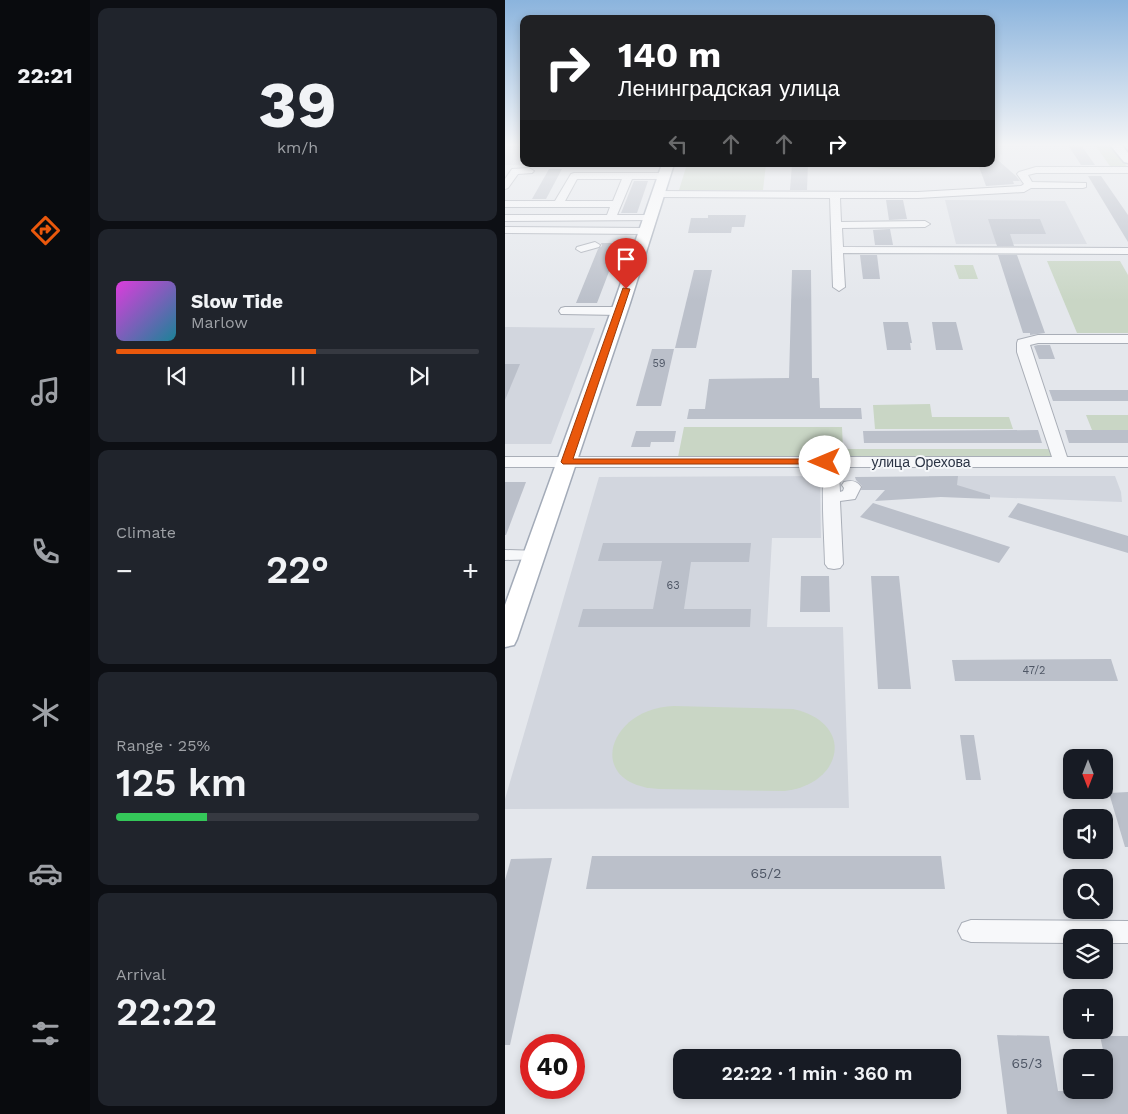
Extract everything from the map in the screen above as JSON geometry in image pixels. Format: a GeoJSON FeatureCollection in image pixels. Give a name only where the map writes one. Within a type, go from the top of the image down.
{"type":"FeatureCollection","features":[{"type":"Feature","properties":{"kind":"main road"},"geometry":{"type":"LineString","coordinates":[[505,639],[657,197]]}},
{"type":"Feature","properties":{"kind":"street"},"geometry":{"type":"LineString","coordinates":[[558,204],[562,197]]}},
{"type":"Feature","properties":{"kind":"street"},"geometry":{"type":"LineString","coordinates":[[611,217],[619,197]]}},
{"type":"Feature","properties":{"kind":"street"},"geometry":{"type":"LineString","coordinates":[[835,197],[839,287]]}},
{"type":"Feature","properties":{"kind":"street"},"geometry":{"type":"LineString","coordinates":[[505,204],[616,204]]}},
{"type":"Feature","properties":{"kind":"street"},"geometry":{"type":"LineString","coordinates":[[505,218],[611,217],[649,224]]}},
{"type":"Feature","properties":{"kind":"street"},"geometry":{"type":"LineString","coordinates":[[505,230],[601,230],[649,224]]}},
{"type":"Feature","properties":{"kind":"street"},"geometry":{"type":"LineString","coordinates":[[837,224],[925,224]]}},
{"type":"Feature","properties":{"kind":"street"},"geometry":{"type":"LineString","coordinates":[[581,249],[595,244],[601,230]]}},
{"type":"Feature","properties":{"kind":"street"},"geometry":{"type":"LineString","coordinates":[[838,250],[1128,251]]}},
{"type":"Feature","properties":{"kind":"street"},"geometry":{"type":"LineString","coordinates":[[565,311],[619,311]]}},
{"type":"Feature","properties":{"kind":"street"},"geometry":{"type":"LineString","coordinates":[[1061,462],[1022,347],[1023,343],[1038,339],[1128,339]]}},
{"type":"Feature","properties":{"kind":"street"},"geometry":{"type":"LineString","coordinates":[[835,564],[831,497],[839,461]]}},
{"type":"Feature","properties":{"kind":"street","name":"улица Орехова"},"geometry":{"type":"LineString","coordinates":[[505,462],[1128,462]]}},
{"type":"Feature","properties":{"kind":"street"},"geometry":{"type":"LineString","coordinates":[[831,497],[849,496],[853,487],[850,485]]}},
{"type":"Feature","properties":{"kind":"street"},"geometry":{"type":"LineString","coordinates":[[505,555],[534,555]]}},
{"type":"Feature","properties":{"kind":"street"},"geometry":{"type":"LineString","coordinates":[[971,931],[1128,932]]}},
{"type":"Feature","properties":{"kind":"shaded area"},"geometry":{"type":"Polygon","coordinates":[[[945,200],[1065,201],[1087,244],[956,244],[945,200]]]}},
{"type":"Feature","properties":{"kind":"shaded area"},"geometry":{"type":"Polygon","coordinates":[[[505,327],[595,328],[551,444],[505,444],[505,327]]]}},
{"type":"Feature","properties":{"kind":"shaded area"},"geometry":{"type":"Polygon","coordinates":[[[820,476],[821,538],[772,538],[767,627],[843,627],[849,808],[505,809],[505,799],[599,477],[820,476]]]}},
{"type":"Feature","properties":{"kind":"shaded area"},"geometry":{"type":"Polygon","coordinates":[[[929,476],[1115,476],[1121,492],[1122,502],[932,495],[929,476]]]}},
{"type":"Feature","properties":{"kind":"green space"},"geometry":{"type":"Polygon","coordinates":[[[1047,261],[1120,261],[1128,275],[1128,333],[1077,333],[1047,261]]]}},
{"type":"Feature","properties":{"kind":"green space"},"geometry":{"type":"Polygon","coordinates":[[[954,265],[973,265],[978,279],[959,279],[954,265]]]}},
{"type":"Feature","properties":{"kind":"green space"},"geometry":{"type":"Polygon","coordinates":[[[930,404],[932,417],[1009,417],[1013,429],[875,429],[873,405],[930,404]]]}},
{"type":"Feature","properties":{"kind":"green space"},"geometry":{"type":"Polygon","coordinates":[[[1086,415],[1128,415],[1128,430],[1092,430],[1086,415]]]}},
{"type":"Feature","properties":{"kind":"green space"},"geometry":{"type":"Polygon","coordinates":[[[684,427],[842,427],[843,449],[1054,449],[1057,460],[677,462],[684,427]]]}},
{"type":"Feature","properties":{"kind":"green space"},"geometry":{"type":"Polygon","coordinates":[[[674,706],[793,709],[813,716],[826,727],[833,739],[834,753],[830,766],[820,777],[805,786],[785,791],[659,789],[635,784],[620,775],[613,762],[613,747],[620,732],[633,719],[651,710],[674,706]]]}},
{"type":"Feature","properties":{"kind":"building"},"geometry":{"type":"Polygon","coordinates":[[[533,197],[547,197],[546,199],[532,199],[533,197]]]}},
{"type":"Feature","properties":{"kind":"building"},"geometry":{"type":"Polygon","coordinates":[[[628,197],[643,197],[637,213],[621,213],[628,197]]]}},
{"type":"Feature","properties":{"kind":"building"},"geometry":{"type":"Polygon","coordinates":[[[1101,197],[1116,197],[1128,215],[1128,242],[1101,197]]]}},
{"type":"Feature","properties":{"kind":"building"},"geometry":{"type":"Polygon","coordinates":[[[886,200],[903,200],[907,219],[889,220],[886,200]]]}},
{"type":"Feature","properties":{"kind":"building"},"geometry":{"type":"Polygon","coordinates":[[[708,215],[746,215],[744,227],[732,227],[731,233],[688,233],[691,218],[708,218],[708,215]]]}},
{"type":"Feature","properties":{"kind":"building"},"geometry":{"type":"Polygon","coordinates":[[[988,219],[1040,219],[1046,234],[1010,234],[1014,246],[997,246],[988,219]]]}},
{"type":"Feature","properties":{"kind":"building"},"geometry":{"type":"Polygon","coordinates":[[[890,229],[893,245],[875,245],[873,230],[890,229]]]}},
{"type":"Feature","properties":{"kind":"building"},"geometry":{"type":"Polygon","coordinates":[[[601,243],[620,243],[597,303],[576,303],[598,249],[602,246],[601,243]]]}},
{"type":"Feature","properties":{"kind":"building"},"geometry":{"type":"Polygon","coordinates":[[[860,255],[877,255],[880,279],[863,279],[860,255]]]}},
{"type":"Feature","properties":{"kind":"building"},"geometry":{"type":"Polygon","coordinates":[[[998,255],[1017,255],[1045,333],[1030,335],[1030,333],[1023,333],[998,255]]]}},
{"type":"Feature","properties":{"kind":"building"},"geometry":{"type":"Polygon","coordinates":[[[694,270],[712,270],[696,348],[675,348],[694,270]]]}},
{"type":"Feature","properties":{"kind":"building"},"geometry":{"type":"Polygon","coordinates":[[[792,270],[811,270],[812,378],[819,378],[820,408],[861,408],[862,419],[687,419],[689,409],[705,409],[709,379],[789,378],[792,270]]]}},
{"type":"Feature","properties":{"kind":"building"},"geometry":{"type":"Polygon","coordinates":[[[883,322],[908,322],[912,343],[910,343],[911,350],[887,350],[883,322]]]}},
{"type":"Feature","properties":{"kind":"building"},"geometry":{"type":"Polygon","coordinates":[[[932,322],[956,322],[963,350],[936,350],[932,322]]]}},
{"type":"Feature","properties":{"kind":"building"},"geometry":{"type":"Polygon","coordinates":[[[1050,345],[1055,359],[1039,359],[1034,346],[1050,345]]]}},
{"type":"Feature","properties":{"kind":"building"},"geometry":{"type":"Polygon","coordinates":[[[652,349],[674,349],[661,406],[636,406],[652,349]]]}},
{"type":"Feature","properties":{"kind":"building"},"geometry":{"type":"Polygon","coordinates":[[[505,364],[520,364],[505,400],[505,364]]]}},
{"type":"Feature","properties":{"kind":"building"},"geometry":{"type":"Polygon","coordinates":[[[1049,390],[1128,390],[1128,401],[1053,401],[1049,390]]]}},
{"type":"Feature","properties":{"kind":"building"},"geometry":{"type":"Polygon","coordinates":[[[1038,430],[1042,443],[864,443],[863,431],[1038,430]]]}},
{"type":"Feature","properties":{"kind":"building"},"geometry":{"type":"Polygon","coordinates":[[[1065,430],[1128,430],[1128,443],[1069,443],[1065,430]]]}},
{"type":"Feature","properties":{"kind":"building"},"geometry":{"type":"Polygon","coordinates":[[[636,431],[676,431],[674,442],[651,442],[650,447],[631,447],[636,431]]]}},
{"type":"Feature","properties":{"kind":"building"},"geometry":{"type":"Polygon","coordinates":[[[958,476],[957,485],[990,495],[990,499],[941,497],[875,501],[885,490],[861,490],[862,486],[855,477],[958,476]]]}},
{"type":"Feature","properties":{"kind":"building"},"geometry":{"type":"Polygon","coordinates":[[[505,482],[526,482],[506,535],[505,535],[505,482]]]}},
{"type":"Feature","properties":{"kind":"building"},"geometry":{"type":"Polygon","coordinates":[[[873,503],[1010,547],[999,563],[860,517],[873,503]]]}},
{"type":"Feature","properties":{"kind":"building"},"geometry":{"type":"Polygon","coordinates":[[[1018,503],[1128,536],[1128,553],[1008,517],[1018,503]]]}},
{"type":"Feature","properties":{"kind":"building"},"geometry":{"type":"Polygon","coordinates":[[[603,543],[751,543],[749,562],[691,562],[684,609],[751,609],[750,627],[578,627],[583,609],[653,609],[662,561],[598,561],[603,543]]]}},
{"type":"Feature","properties":{"kind":"building"},"geometry":{"type":"Polygon","coordinates":[[[801,576],[829,576],[830,612],[800,612],[801,576]]]}},
{"type":"Feature","properties":{"kind":"building"},"geometry":{"type":"Polygon","coordinates":[[[871,576],[899,576],[911,689],[878,689],[871,576]]]}},
{"type":"Feature","properties":{"kind":"building"},"geometry":{"type":"Polygon","coordinates":[[[1111,659],[1118,681],[955,681],[952,660],[1111,659]]]}},
{"type":"Feature","properties":{"kind":"building"},"geometry":{"type":"Polygon","coordinates":[[[960,735],[974,735],[981,780],[966,780],[960,735]]]}},
{"type":"Feature","properties":{"kind":"building"},"geometry":{"type":"Polygon","coordinates":[[[1128,792],[1128,847],[1125,847],[1111,799],[1113,799],[1113,793],[1128,792]]]}},
{"type":"Feature","properties":{"kind":"building"},"geometry":{"type":"Polygon","coordinates":[[[592,856],[941,856],[945,889],[586,889],[592,856]]]}},
{"type":"Feature","properties":{"kind":"building"},"geometry":{"type":"Polygon","coordinates":[[[552,858],[510,1045],[505,1045],[505,880],[511,859],[552,858]]]}},
{"type":"Feature","properties":{"kind":"building"},"geometry":{"type":"Polygon","coordinates":[[[997,1035],[1049,1036],[1058,1091],[1063,1091],[1063,1099],[1113,1099],[1113,1049],[1103,1049],[1101,1039],[1113,1039],[1113,1036],[1128,1036],[1128,1114],[1007,1114],[997,1035]]]}},
{"type":"Feature","properties":{"kind":"route"},"geometry":{"type":"LineString","coordinates":[[626,289],[567,462],[825,462]]}}]}
